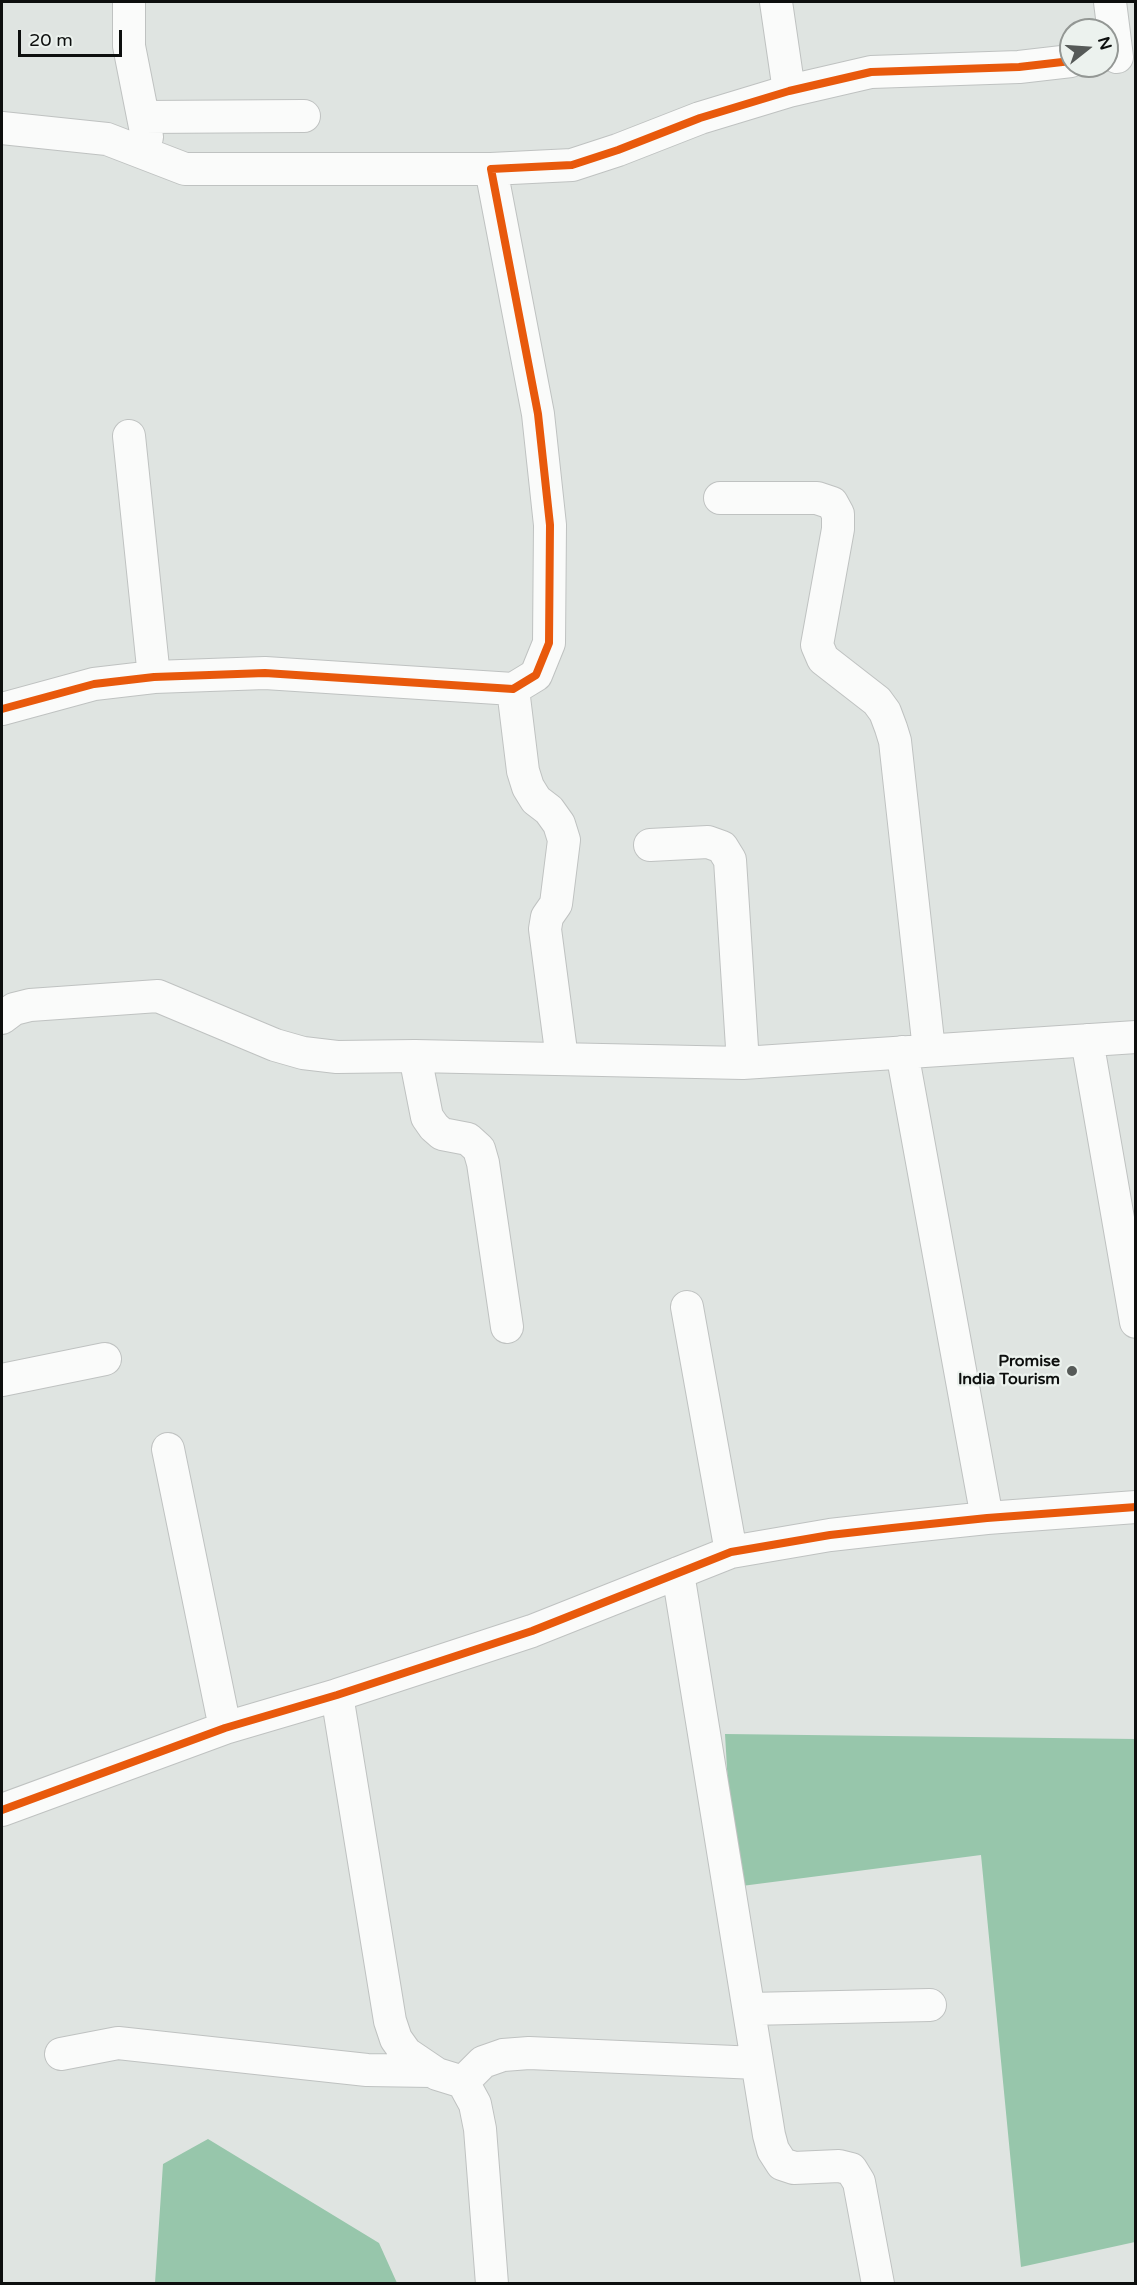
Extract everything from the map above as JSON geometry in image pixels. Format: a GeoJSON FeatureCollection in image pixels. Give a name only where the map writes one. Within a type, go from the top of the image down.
{"type":"FeatureCollection","features":[{"type":"Feature","properties":{"kind":"street"},"geometry":{"type":"LineString","coordinates":[[129,2],[129,46],[151,156]]}},
{"type":"Feature","properties":{"kind":"street"},"geometry":{"type":"LineString","coordinates":[[776,2],[789,91]]}},
{"type":"Feature","properties":{"kind":"street"},"geometry":{"type":"LineString","coordinates":[[1110,2],[1120,56]]}},
{"type":"Feature","properties":{"kind":"street"},"geometry":{"type":"LineString","coordinates":[[2,128],[107,139],[185,169],[491,169],[572,165],[700,118],[789,91],[871,72],[1018,67],[1059,62]]}},
{"type":"Feature","properties":{"kind":"street"},"geometry":{"type":"LineString","coordinates":[[143,117],[304,116]]}},
{"type":"Feature","properties":{"kind":"street"},"geometry":{"type":"LineString","coordinates":[[2,709],[94,684],[154,677],[265,673],[513,689],[536,675],[549,643],[550,525],[538,414],[491,169]]}},
{"type":"Feature","properties":{"kind":"street"},"geometry":{"type":"LineString","coordinates":[[129,436],[154,677]]}},
{"type":"Feature","properties":{"kind":"street"},"geometry":{"type":"LineString","coordinates":[[720,498],[817,498],[832,503],[838,514],[838,529],[817,645],[823,658],[877,701],[885,712],[895,741],[916,1051],[987,1518]]}},
{"type":"Feature","properties":{"kind":"street"},"geometry":{"type":"LineString","coordinates":[[513,689],[528,787],[536,800],[549,810],[559,824],[564,840],[558,896],[544,929],[562,1059]]}},
{"type":"Feature","properties":{"kind":"street"},"geometry":{"type":"LineString","coordinates":[[650,846],[708,842],[722,847],[730,860],[743,1063]]}},
{"type":"Feature","properties":{"kind":"street"},"geometry":{"type":"LineString","coordinates":[[2,1018],[14,1009],[30,1005],[158,996],[275,1045],[303,1053],[337,1057],[415,1056],[743,1063],[1136,1037]]}},
{"type":"Feature","properties":{"kind":"street"},"geometry":{"type":"LineString","coordinates":[[1087,1040],[1136,1322]]}},
{"type":"Feature","properties":{"kind":"street"},"geometry":{"type":"LineString","coordinates":[[415,1056],[427,1117],[434,1128],[442,1134],[468,1140],[479,1149],[507,1327]]}},
{"type":"Feature","properties":{"kind":"street"},"geometry":{"type":"LineString","coordinates":[[687,1307],[731,1552]]}},
{"type":"Feature","properties":{"kind":"street"},"geometry":{"type":"LineString","coordinates":[[2,1380],[105,1359]]}},
{"type":"Feature","properties":{"kind":"street"},"geometry":{"type":"LineString","coordinates":[[168,1449],[225,1728]]}},
{"type":"Feature","properties":{"kind":"street"},"geometry":{"type":"LineString","coordinates":[[2,1810],[225,1728],[336,1695],[532,1631],[731,1552],[831,1535],[987,1518],[1136,1507]]}},
{"type":"Feature","properties":{"kind":"street"},"geometry":{"type":"LineString","coordinates":[[678,1573],[768,2135],[773,2150],[782,2164],[794,2168],[839,2166],[851,2169],[859,2182],[878,2283]]}},
{"type":"Feature","properties":{"kind":"street"},"geometry":{"type":"LineString","coordinates":[[336,1695],[390,2021],[396,2039],[406,2053],[432,2071],[463,2082],[476,2104],[492,2283]]}},
{"type":"Feature","properties":{"kind":"street"},"geometry":{"type":"LineString","coordinates":[[748,2009],[930,2005]]}},
{"type":"Feature","properties":{"kind":"street"},"geometry":{"type":"LineString","coordinates":[[61,2054],[118,2043],[367,2070],[432,2071]]}},
{"type":"Feature","properties":{"kind":"street"},"geometry":{"type":"LineString","coordinates":[[463,2082],[483,2062],[503,2055],[529,2053],[757,2063]]}},
{"type":"Feature","properties":{"kind":"shaded area"},"geometry":{"type":"Polygon","coordinates":[[[725,1734],[1135,1739],[1135,2242],[1021,2267],[981,1855],[734,1887],[725,1734]]]}},
{"type":"Feature","properties":{"kind":"shaded area"},"geometry":{"type":"Polygon","coordinates":[[[208,2139],[379,2243],[397,2283],[155,2283],[163,2164],[208,2139]]]}},
{"type":"Feature","properties":{"kind":"cycle path"},"geometry":{"type":"LineString","coordinates":[[2,709],[94,684],[154,677],[265,673],[513,689],[536,675],[549,643],[550,525],[538,414],[491,169],[572,165],[700,118],[789,91],[871,72],[1019,67],[1059,62]]}},
{"type":"Feature","properties":{"kind":"cycle path"},"geometry":{"type":"LineString","coordinates":[[2,1810],[225,1728],[337,1695],[532,1631],[731,1552],[830,1535],[892,1528],[987,1518],[1136,1507]]}},
{"type":"Feature","properties":{"kind":"place","name":"Promise India Tourism"},"geometry":{"type":"Point","coordinates":[1072,1371]}}]}
